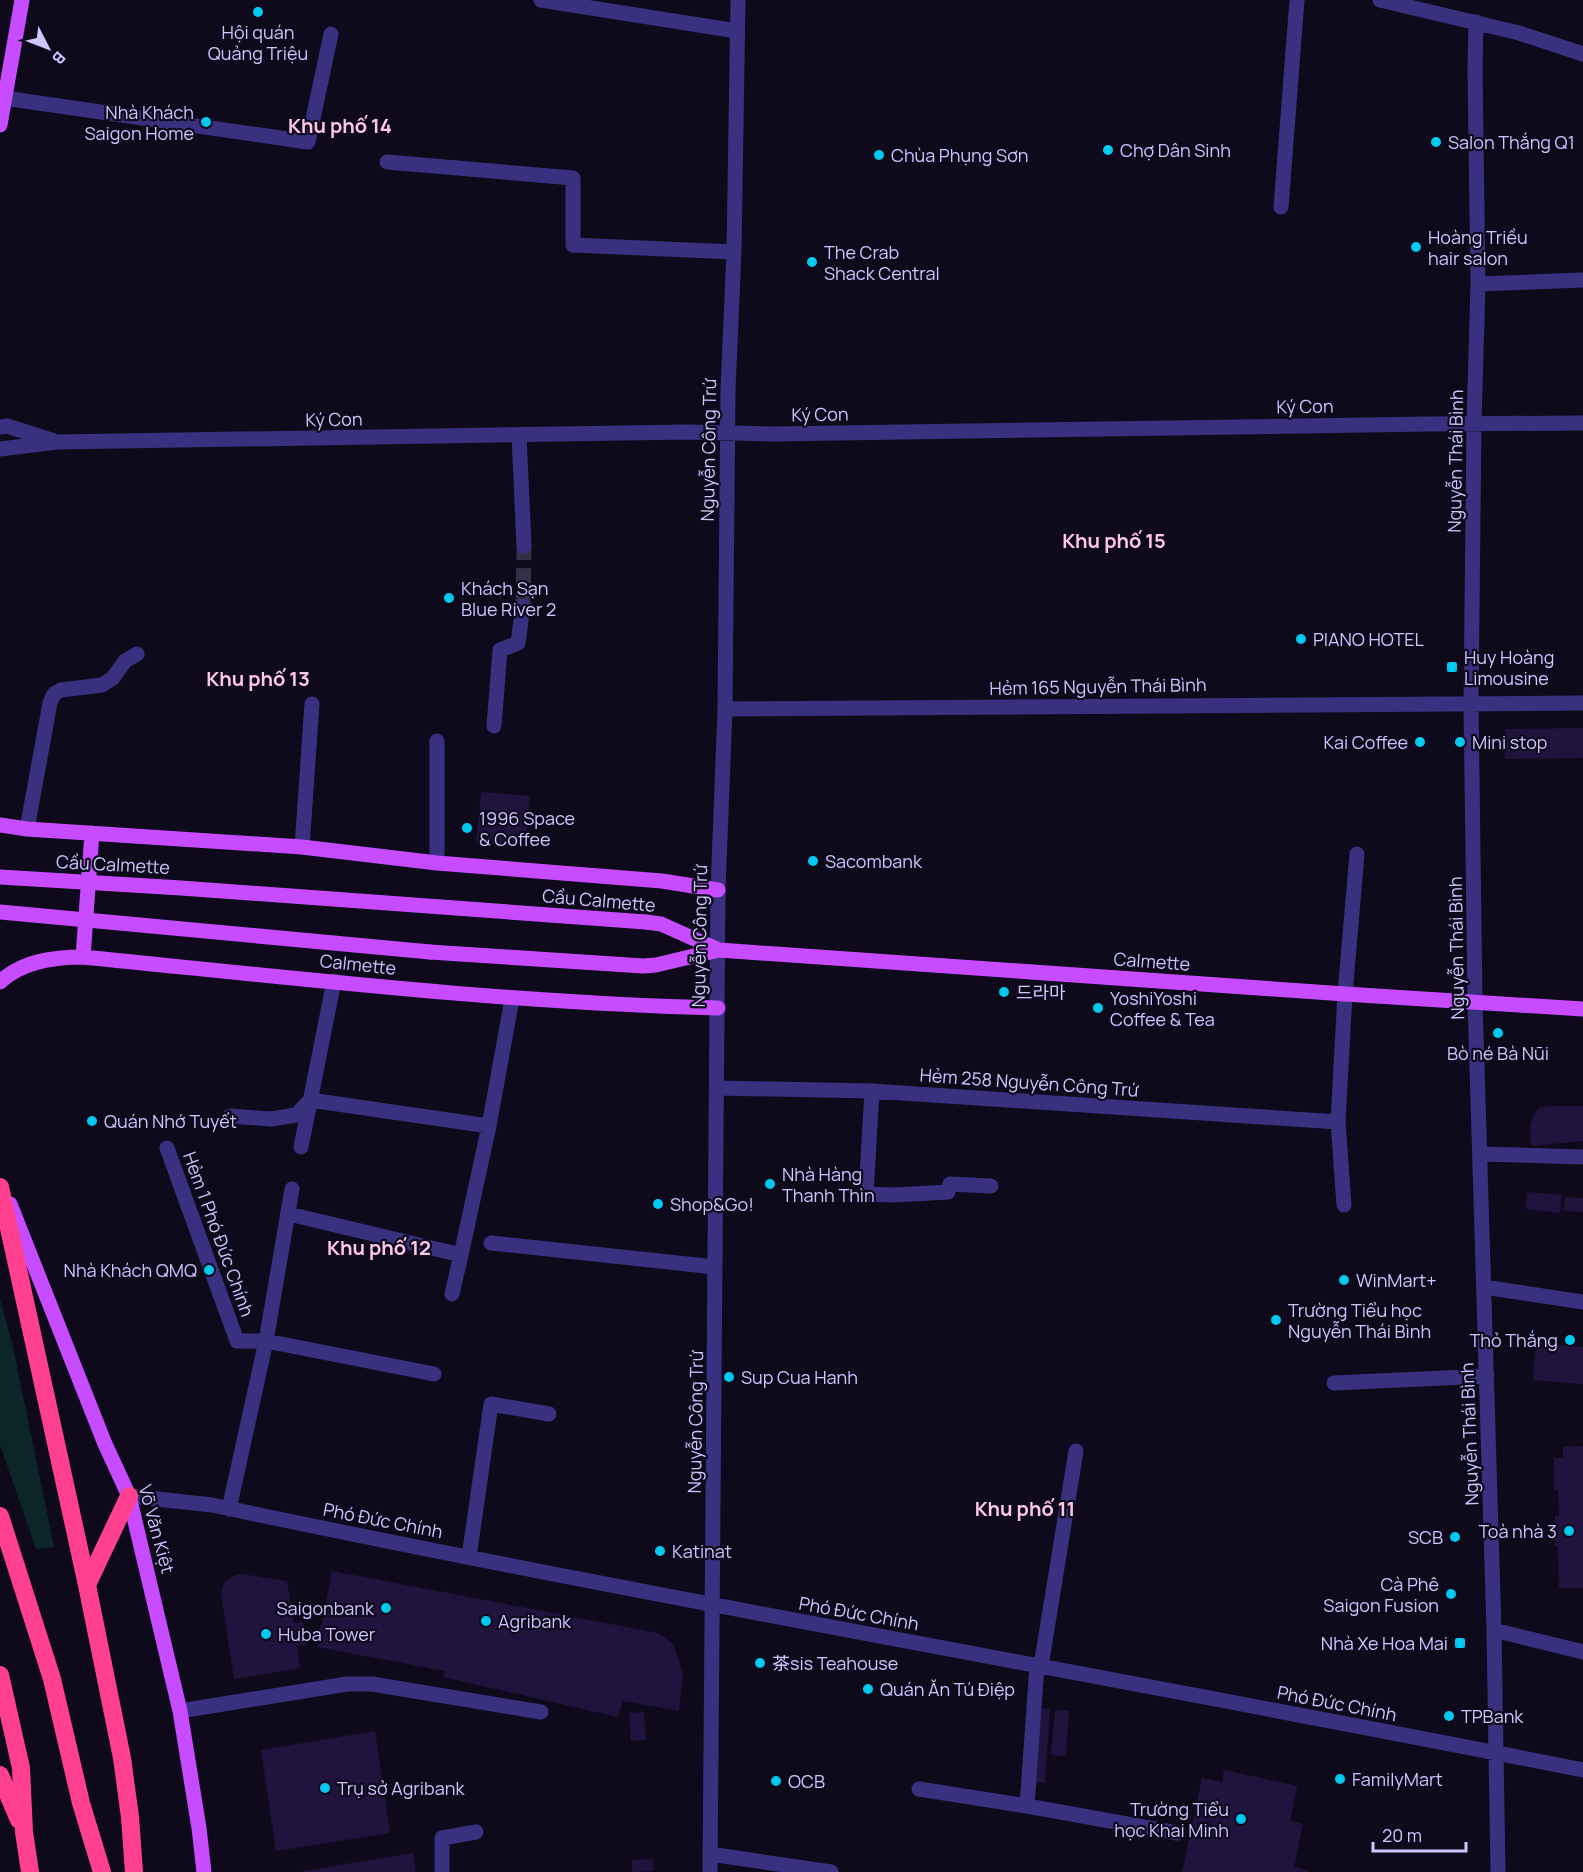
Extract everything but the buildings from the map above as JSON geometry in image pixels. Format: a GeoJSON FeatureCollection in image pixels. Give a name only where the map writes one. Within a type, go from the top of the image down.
{"type":"FeatureCollection","features":[{"type":"Feature","properties":{"kind":"highway"},"geometry":{"type":"LineString","coordinates":[[0,1187],[87,1585],[122,1758],[134,1872]]}},
{"type":"Feature","properties":{"kind":"highway"},"geometry":{"type":"LineString","coordinates":[[87,1585],[129,1496]]}},
{"type":"Feature","properties":{"kind":"highway"},"geometry":{"type":"LineString","coordinates":[[0,1516],[52,1678],[81,1803],[102,1872]]}},
{"type":"Feature","properties":{"kind":"highway"},"geometry":{"type":"LineString","coordinates":[[0,1675],[21,1768],[24,1832],[30,1872]]}},
{"type":"Feature","properties":{"kind":"highway"},"geometry":{"type":"LineString","coordinates":[[0,1775],[24,1832]]}},
{"type":"Feature","properties":{"kind":"main road"},"geometry":{"type":"LineString","coordinates":[[0,125],[22,0]]}},
{"type":"Feature","properties":{"kind":"main road"},"geometry":{"type":"LineString","coordinates":[[0,825],[27,830],[302,847],[437,863],[662,881],[718,890]]}},
{"type":"Feature","properties":{"kind":"main road"},"geometry":{"type":"LineString","coordinates":[[83,957],[92,833]]}},
{"type":"Feature","properties":{"kind":"main road","name":"Cầu Calmette"},"geometry":{"type":"LineString","coordinates":[[0,877],[646,922],[661,924],[719,950]]}},
{"type":"Feature","properties":{"kind":"main road"},"geometry":{"type":"LineString","coordinates":[[0,912],[430,952],[643,966],[719,950]]}},
{"type":"Feature","properties":{"kind":"main road","name":"Calmette"},"geometry":{"type":"LineString","coordinates":[[719,950],[1583,1009]]}},
{"type":"Feature","properties":{"kind":"main road","name":"Calmette"},"geometry":{"type":"LineString","coordinates":[[0,982],[6,976],[46,959],[83,957],[512,999],[718,1008]]}},
{"type":"Feature","properties":{"kind":"main road","name":"Võ Văn Kiệt"},"geometry":{"type":"LineString","coordinates":[[0,1180],[105,1444],[129,1496],[180,1711],[204,1872]]}},
{"type":"Feature","properties":{"kind":"street"},"geometry":{"type":"LineString","coordinates":[[541,0],[737,31]]}},
{"type":"Feature","properties":{"kind":"street","name":"Nguyễn Công Trứ"},"geometry":{"type":"LineString","coordinates":[[710,1872],[718,890],[725,709],[728,389],[734,252],[738,0]]}},
{"type":"Feature","properties":{"kind":"street"},"geometry":{"type":"LineString","coordinates":[[1281,207],[1297,0]]}},
{"type":"Feature","properties":{"kind":"street"},"geometry":{"type":"LineString","coordinates":[[1380,0],[1519,33],[1583,54]]}},
{"type":"Feature","properties":{"kind":"street","name":"Nguyễn Thái Bình"},"geometry":{"type":"LineString","coordinates":[[1476,22],[1478,284],[1471,703],[1475,1001],[1494,1630],[1498,1872]]}},
{"type":"Feature","properties":{"kind":"street"},"geometry":{"type":"LineString","coordinates":[[4,98],[308,142],[331,34]]}},
{"type":"Feature","properties":{"kind":"street"},"geometry":{"type":"LineString","coordinates":[[387,162],[573,178],[573,245],[734,252]]}},
{"type":"Feature","properties":{"kind":"street"},"geometry":{"type":"LineString","coordinates":[[1478,284],[1583,280]]}},
{"type":"Feature","properties":{"kind":"street","name":"Ký Con"},"geometry":{"type":"LineString","coordinates":[[0,449],[57,442],[688,432],[728,434],[1583,423]]}},
{"type":"Feature","properties":{"kind":"street","name":"Ký Con"},"geometry":{"type":"LineString","coordinates":[[0,427],[6,426],[57,442]]}},
{"type":"Feature","properties":{"kind":"street"},"geometry":{"type":"LineString","coordinates":[[519,435],[524,546]]}},
{"type":"Feature","properties":{"kind":"street"},"geometry":{"type":"LineString","coordinates":[[494,726],[500,651],[518,644],[523,606]]}},
{"type":"Feature","properties":{"kind":"street"},"geometry":{"type":"LineString","coordinates":[[27,830],[50,703],[54,694],[61,690],[102,685],[113,678],[125,662],[137,654]]}},
{"type":"Feature","properties":{"kind":"street","name":"Hẻm 165 Nguyễn Thái Bình"},"geometry":{"type":"LineString","coordinates":[[725,709],[1583,703]]}},
{"type":"Feature","properties":{"kind":"street"},"geometry":{"type":"LineString","coordinates":[[302,847],[312,704]]}},
{"type":"Feature","properties":{"kind":"street"},"geometry":{"type":"LineString","coordinates":[[437,741],[437,863]]}},
{"type":"Feature","properties":{"kind":"street"},"geometry":{"type":"LineString","coordinates":[[1344,1205],[1338,1122],[1345,994],[1357,854]]}},
{"type":"Feature","properties":{"kind":"street"},"geometry":{"type":"LineString","coordinates":[[301,1147],[334,981]]}},
{"type":"Feature","properties":{"kind":"street"},"geometry":{"type":"LineString","coordinates":[[452,1294],[489,1126],[512,999]]}},
{"type":"Feature","properties":{"kind":"street","name":"Hẻm 258 Nguyễn Công Trứ"},"geometry":{"type":"LineString","coordinates":[[717,1088],[872,1091],[1338,1122]]}},
{"type":"Feature","properties":{"kind":"street"},"geometry":{"type":"LineString","coordinates":[[872,1091],[866,1194],[948,1192],[950,1184],[991,1186]]}},
{"type":"Feature","properties":{"kind":"street"},"geometry":{"type":"LineString","coordinates":[[230,1116],[271,1119],[296,1115],[310,1100]]}},
{"type":"Feature","properties":{"kind":"street"},"geometry":{"type":"LineString","coordinates":[[310,1100],[489,1126]]}},
{"type":"Feature","properties":{"kind":"street","name":"Hẻm 1 Phó Ðức Chính"},"geometry":{"type":"LineString","coordinates":[[167,1148],[237,1341],[266,1341],[435,1374]]}},
{"type":"Feature","properties":{"kind":"street"},"geometry":{"type":"LineString","coordinates":[[1480,1154],[1583,1157]]}},
{"type":"Feature","properties":{"kind":"street"},"geometry":{"type":"LineString","coordinates":[[229,1509],[266,1341],[292,1189]]}},
{"type":"Feature","properties":{"kind":"street"},"geometry":{"type":"LineString","coordinates":[[288,1214],[460,1255]]}},
{"type":"Feature","properties":{"kind":"street"},"geometry":{"type":"LineString","coordinates":[[490,1243],[716,1266]]}},
{"type":"Feature","properties":{"kind":"street"},"geometry":{"type":"LineString","coordinates":[[1484,1287],[1583,1302]]}},
{"type":"Feature","properties":{"kind":"street"},"geometry":{"type":"LineString","coordinates":[[1334,1383],[1487,1376]]}},
{"type":"Feature","properties":{"kind":"street"},"geometry":{"type":"LineString","coordinates":[[469,1557],[491,1404],[549,1414]]}},
{"type":"Feature","properties":{"kind":"street"},"geometry":{"type":"LineString","coordinates":[[1027,1806],[1039,1665],[1076,1451]]}},
{"type":"Feature","properties":{"kind":"street","name":"Phó Đức Chính"},"geometry":{"type":"LineString","coordinates":[[129,1496],[212,1505],[712,1605],[1039,1665],[1583,1770]]}},
{"type":"Feature","properties":{"kind":"street"},"geometry":{"type":"LineString","coordinates":[[1494,1630],[1583,1652]]}},
{"type":"Feature","properties":{"kind":"street"},"geometry":{"type":"LineString","coordinates":[[180,1711],[346,1684],[372,1684],[541,1712]]}},
{"type":"Feature","properties":{"kind":"street"},"geometry":{"type":"LineString","coordinates":[[919,1789],[1177,1833]]}},
{"type":"Feature","properties":{"kind":"street"},"geometry":{"type":"LineString","coordinates":[[442,1872],[442,1838],[476,1832]]}},
{"type":"Feature","properties":{"kind":"street"},"geometry":{"type":"LineString","coordinates":[[710,1854],[831,1872]]}},
{"type":"Feature","properties":{"kind":"green space"},"geometry":{"type":"Polygon","coordinates":[[[0,1299],[13,1347],[54,1547],[36,1549],[0,1445],[0,1299]]]}},
{"type":"Feature","properties":{"kind":"tunnel"},"geometry":{"type":"LineString","coordinates":[[523,606],[524,546]]}},
{"type":"Feature","properties":{"kind":"place","name":"Hội quán Quảng Triệu"},"geometry":{"type":"Point","coordinates":[258,12]}},
{"type":"Feature","properties":{"kind":"place","name":"Nhà Khách Saigon Home"},"geometry":{"type":"Point","coordinates":[206,122]}},
{"type":"Feature","properties":{"kind":"place","name":"Salon Thắng Q1"},"geometry":{"type":"Point","coordinates":[1436,142]}},
{"type":"Feature","properties":{"kind":"place","name":"Chợ Dân Sinh"},"geometry":{"type":"Point","coordinates":[1108,150]}},
{"type":"Feature","properties":{"kind":"place","name":"Chùa Phụng Sơn"},"geometry":{"type":"Point","coordinates":[879,155]}},
{"type":"Feature","properties":{"kind":"place","name":"Hoàng Triều hair salon"},"geometry":{"type":"Point","coordinates":[1416,247]}},
{"type":"Feature","properties":{"kind":"place","name":"The Crab Shack Central"},"geometry":{"type":"Point","coordinates":[812,262]}},
{"type":"Feature","properties":{"kind":"place","name":"Khách Sạn Blue River 2"},"geometry":{"type":"Point","coordinates":[449,598]}},
{"type":"Feature","properties":{"kind":"place","name":"PIANO HOTEL"},"geometry":{"type":"Point","coordinates":[1301,639]}},
{"type":"Feature","properties":{"kind":"place","name":"Huy Hoàng Limousine"},"geometry":{"type":"Point","coordinates":[1452,667]}},
{"type":"Feature","properties":{"kind":"place","name":"Kai Coffee"},"geometry":{"type":"Point","coordinates":[1420,742]}},
{"type":"Feature","properties":{"kind":"place","name":"Mini stop"},"geometry":{"type":"Point","coordinates":[1460,742]}},
{"type":"Feature","properties":{"kind":"place","name":"1996 Space & Coffee"},"geometry":{"type":"Point","coordinates":[467,828]}},
{"type":"Feature","properties":{"kind":"place","name":"Sacombank"},"geometry":{"type":"Point","coordinates":[813,861]}},
{"type":"Feature","properties":{"kind":"place","name":"드라마"},"geometry":{"type":"Point","coordinates":[1004,992]}},
{"type":"Feature","properties":{"kind":"place","name":"YoshiYoshi Coffee & Tea"},"geometry":{"type":"Point","coordinates":[1098,1008]}},
{"type":"Feature","properties":{"kind":"place","name":"Bò né Bà Nũi"},"geometry":{"type":"Point","coordinates":[1498,1033]}},
{"type":"Feature","properties":{"kind":"place","name":"Quán Nhớ Tuyết"},"geometry":{"type":"Point","coordinates":[92,1121]}},
{"type":"Feature","properties":{"kind":"place","name":"Nhà Hàng Thanh Thìn"},"geometry":{"type":"Point","coordinates":[770,1184]}},
{"type":"Feature","properties":{"kind":"place","name":"Shop&Go!"},"geometry":{"type":"Point","coordinates":[658,1204]}},
{"type":"Feature","properties":{"kind":"place","name":"Nhà Khách QMQ"},"geometry":{"type":"Point","coordinates":[209,1270]}},
{"type":"Feature","properties":{"kind":"place","name":"WinMart+"},"geometry":{"type":"Point","coordinates":[1344,1280]}},
{"type":"Feature","properties":{"kind":"place","name":"Trường Tiểu học Nguyễn Thái Bình"},"geometry":{"type":"Point","coordinates":[1276,1320]}},
{"type":"Feature","properties":{"kind":"place","name":"Thỏ Thắng"},"geometry":{"type":"Point","coordinates":[1570,1340]}},
{"type":"Feature","properties":{"kind":"place","name":"Sup Cua Hanh"},"geometry":{"type":"Point","coordinates":[729,1377]}},
{"type":"Feature","properties":{"kind":"place","name":"Toà nhà 3"},"geometry":{"type":"Point","coordinates":[1569,1531]}},
{"type":"Feature","properties":{"kind":"place","name":"SCB"},"geometry":{"type":"Point","coordinates":[1455,1537]}},
{"type":"Feature","properties":{"kind":"place","name":"Katinat"},"geometry":{"type":"Point","coordinates":[660,1551]}},
{"type":"Feature","properties":{"kind":"place","name":"Cà Phê Saigon Fusion"},"geometry":{"type":"Point","coordinates":[1451,1594]}},
{"type":"Feature","properties":{"kind":"place","name":"Saigonbank"},"geometry":{"type":"Point","coordinates":[386,1608]}},
{"type":"Feature","properties":{"kind":"place","name":"Agribank"},"geometry":{"type":"Point","coordinates":[486,1621]}},
{"type":"Feature","properties":{"kind":"place","name":"Huba Tower"},"geometry":{"type":"Point","coordinates":[266,1634]}},
{"type":"Feature","properties":{"kind":"place","name":"Nhà Xe Hoa Mai"},"geometry":{"type":"Point","coordinates":[1460,1643]}},
{"type":"Feature","properties":{"kind":"place","name":"茶sis Teahouse"},"geometry":{"type":"Point","coordinates":[760,1663]}},
{"type":"Feature","properties":{"kind":"place","name":"Quán Ăn Tú Điệp"},"geometry":{"type":"Point","coordinates":[868,1689]}},
{"type":"Feature","properties":{"kind":"place","name":"TPBank"},"geometry":{"type":"Point","coordinates":[1449,1716]}},
{"type":"Feature","properties":{"kind":"place","name":"FamilyMart"},"geometry":{"type":"Point","coordinates":[1340,1779]}},
{"type":"Feature","properties":{"kind":"place","name":"OCB"},"geometry":{"type":"Point","coordinates":[776,1781]}},
{"type":"Feature","properties":{"kind":"place","name":"Trụ sở Agribank"},"geometry":{"type":"Point","coordinates":[325,1788]}},
{"type":"Feature","properties":{"kind":"place","name":"Trường Tiểu học Khai Minh"},"geometry":{"type":"Point","coordinates":[1241,1819]}},
{"type":"Feature","properties":{"kind":"district","name":"Khu phố 14"},"geometry":{"type":"Point","coordinates":[340,125]}},
{"type":"Feature","properties":{"kind":"district","name":"Khu phố 15"},"geometry":{"type":"Point","coordinates":[1114,540]}},
{"type":"Feature","properties":{"kind":"district","name":"Khu phố 13"},"geometry":{"type":"Point","coordinates":[258,678]}},
{"type":"Feature","properties":{"kind":"district","name":"Khu phố 12"},"geometry":{"type":"Point","coordinates":[379,1247]}},
{"type":"Feature","properties":{"kind":"district","name":"Khu phố 11"},"geometry":{"type":"Point","coordinates":[1025,1508]}}]}
